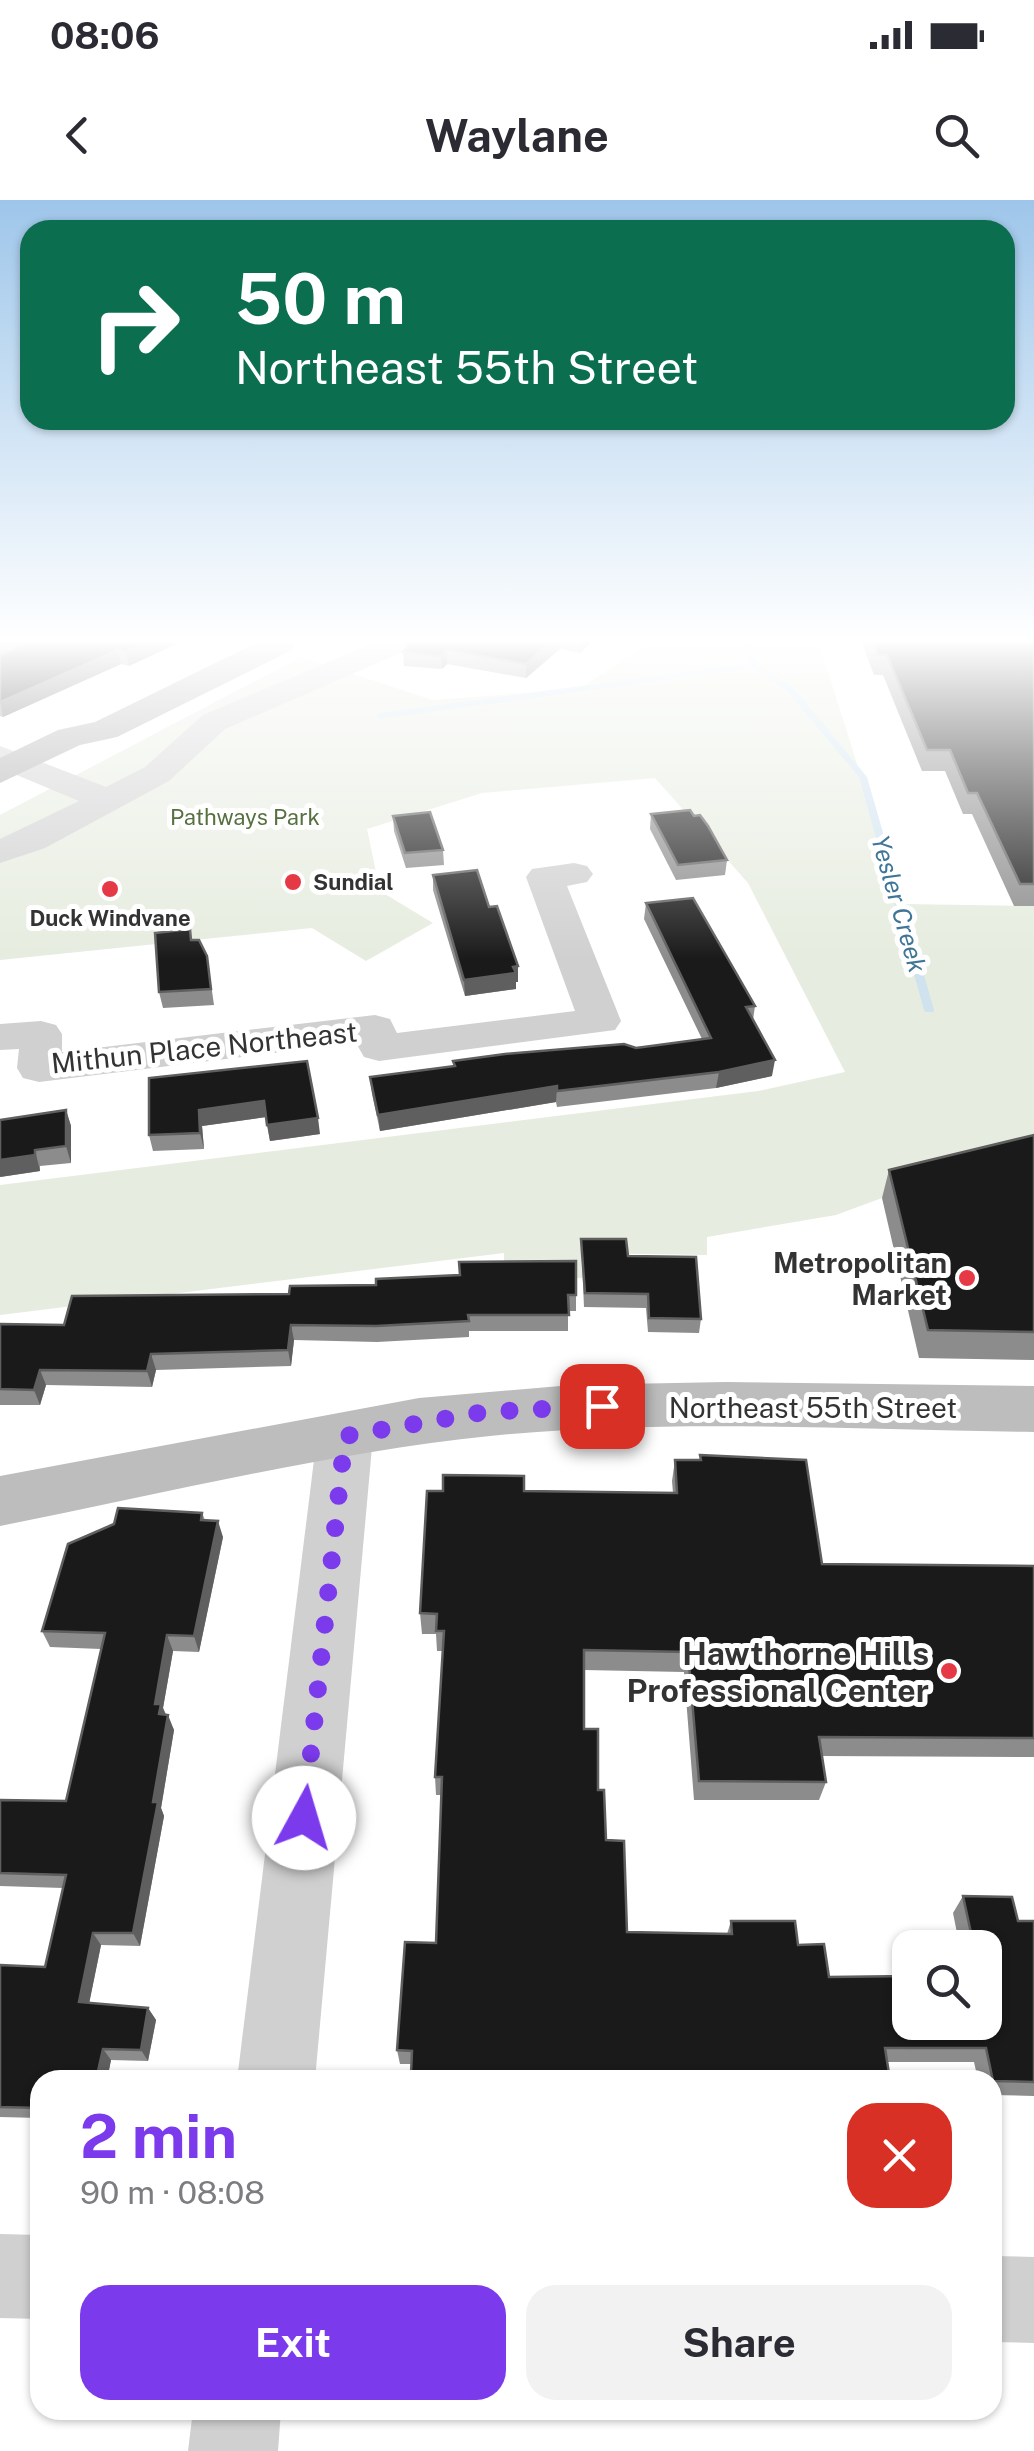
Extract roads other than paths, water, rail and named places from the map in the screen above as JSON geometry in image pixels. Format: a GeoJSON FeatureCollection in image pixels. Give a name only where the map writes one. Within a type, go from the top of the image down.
{"type":"FeatureCollection","features":[{"type":"Feature","properties":{"kind":"main road"},"geometry":{"type":"LineString","coordinates":[[6,764],[44,748]]}},
{"type":"Feature","properties":{"kind":"main road","name":"Northeast 55th Street"},"geometry":{"type":"LineString","coordinates":[[0,1501],[435,1419],[560,1407],[1034,1409]]}},
{"type":"Feature","properties":{"kind":"street"},"geometry":{"type":"LineString","coordinates":[[0,852],[32,840],[157,774],[185,748]]}},
{"type":"Feature","properties":{"kind":"street"},"geometry":{"type":"LineString","coordinates":[[6,764],[106,799]]}},
{"type":"Feature","properties":{"kind":"street","name":"Mithun Place Northeast"},"geometry":{"type":"LineString","coordinates":[[0,1037],[41,1034],[39,1068],[375,1028],[378,1048],[600,1021],[545,877],[574,874]]}},
{"type":"Feature","properties":{"kind":"street"},"geometry":{"type":"LineString","coordinates":[[277,2070],[345,1436]]}},
{"type":"Feature","properties":{"kind":"street"},"geometry":{"type":"LineString","coordinates":[[0,2276],[30,2277]]}},
{"type":"Feature","properties":{"kind":"street"},"geometry":{"type":"LineString","coordinates":[[1002,2298],[1034,2300]]}},
{"type":"Feature","properties":{"kind":"street"},"geometry":{"type":"LineString","coordinates":[[232,2451],[236,2420]]}},
{"type":"Feature","properties":{"kind":"waterway","name":"Yesler Creek"},"geometry":{"type":"LineString","coordinates":[[839,748],[863,777],[929,1010]]}},
{"type":"Feature","properties":{"kind":"place","name":"Sundial"},"geometry":{"type":"Point","coordinates":[293,882]}},
{"type":"Feature","properties":{"kind":"place","name":"Duck Windvane"},"geometry":{"type":"Point","coordinates":[110,889]}},
{"type":"Feature","properties":{"kind":"place","name":"Metropolitan Market"},"geometry":{"type":"Point","coordinates":[967,1278]}},
{"type":"Feature","properties":{"kind":"place","name":"Hawthorne Hills Professional Center"},"geometry":{"type":"Point","coordinates":[949,1671]}},
{"type":"Feature","properties":{"kind":"park label","name":"Pathways Park"},"geometry":{"type":"Point","coordinates":[245,817]}}]}
